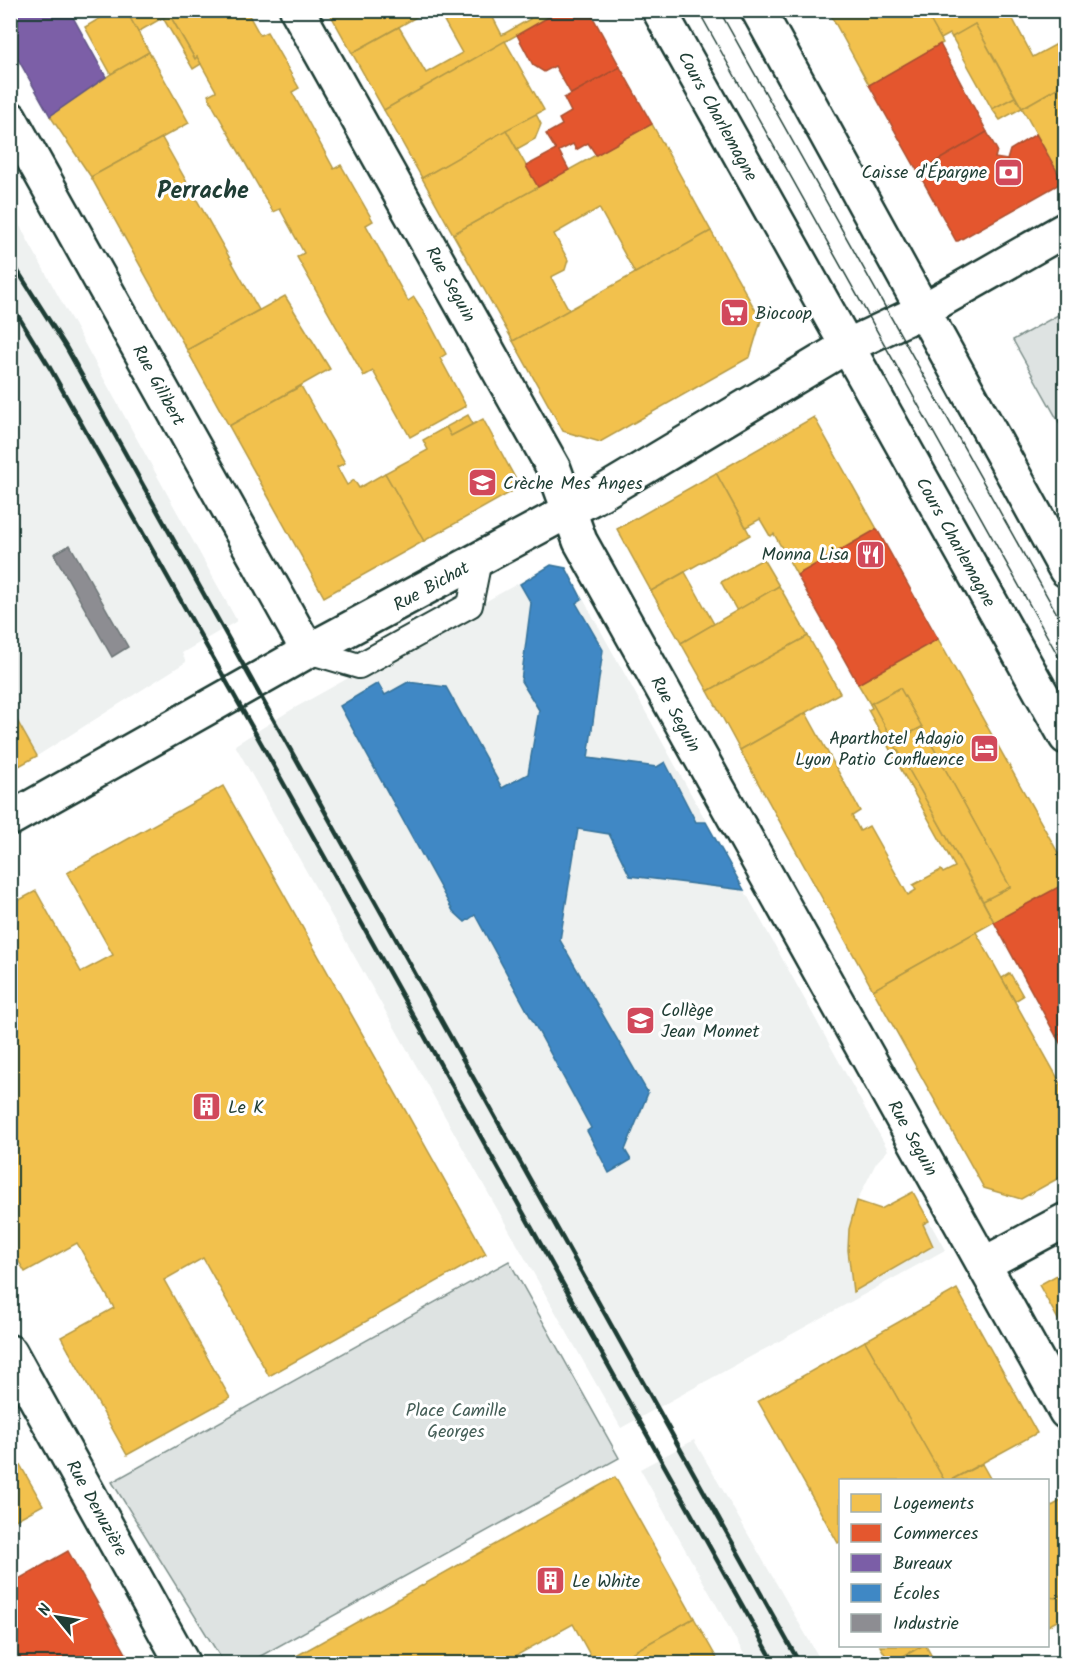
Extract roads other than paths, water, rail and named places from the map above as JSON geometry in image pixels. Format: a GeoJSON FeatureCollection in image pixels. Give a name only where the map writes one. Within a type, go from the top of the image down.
{"type":"FeatureCollection","features":[{"type":"Feature","properties":{"kind":"street","name":"Rue Seguin"},"geometry":{"type":"LineString","coordinates":[[297,10],[555,469],[585,550],[1065,1412]]}},
{"type":"Feature","properties":{"kind":"street","name":"Cours Charlemagne"},"geometry":{"type":"LineString","coordinates":[[658,10],[1065,737]]}},
{"type":"Feature","properties":{"kind":"street"},"geometry":{"type":"LineString","coordinates":[[758,10],[922,311],[1062,555]]}},
{"type":"Feature","properties":{"kind":"street","name":"Rue Gilibert"},"geometry":{"type":"LineString","coordinates":[[10,118],[308,651]]}},
{"type":"Feature","properties":{"kind":"street"},"geometry":{"type":"LineString","coordinates":[[847,346],[922,311],[1065,229]]}},
{"type":"Feature","properties":{"kind":"street","name":"Rue Bichat"},"geometry":{"type":"LineString","coordinates":[[10,819],[308,651],[569,511],[847,346]]}},
{"type":"Feature","properties":{"kind":"street"},"geometry":{"type":"LineString","coordinates":[[984,1264],[1065,1220]]}},
{"type":"Feature","properties":{"kind":"street","name":"Rue Denuzière"},"geometry":{"type":"LineString","coordinates":[[10,1352],[183,1664]]}},
{"type":"Feature","properties":{"kind":"tram line"},"geometry":{"type":"LineString","coordinates":[[698,10],[1066,670]]}},
{"type":"Feature","properties":{"kind":"tram line"},"geometry":{"type":"LineString","coordinates":[[719,10],[1066,630]]}},
{"type":"Feature","properties":{"kind":"railway"},"geometry":{"type":"LineString","coordinates":[[10,259],[66,347],[800,1664]]}},
{"type":"Feature","properties":{"kind":"railway"},"geometry":{"type":"LineString","coordinates":[[10,303],[50,368],[261,743],[775,1664]]}},
{"type":"Feature","properties":{"kind":"place","name":"Caisse d'Épargne"},"geometry":{"type":"Point","coordinates":[1008,172]}},
{"type":"Feature","properties":{"kind":"place","name":"Biocoop"},"geometry":{"type":"Point","coordinates":[734,313]}},
{"type":"Feature","properties":{"kind":"place","name":"Crèche Mes Anges"},"geometry":{"type":"Point","coordinates":[482,483]}},
{"type":"Feature","properties":{"kind":"place","name":"Monna Lisa"},"geometry":{"type":"Point","coordinates":[870,554]}},
{"type":"Feature","properties":{"kind":"place","name":"Aparthotel Adagio Lyon Patio Confluence"},"geometry":{"type":"Point","coordinates":[985,748]}},
{"type":"Feature","properties":{"kind":"place","name":"Collège Jean Monnet"},"geometry":{"type":"Point","coordinates":[640,1020]}},
{"type":"Feature","properties":{"kind":"place","name":"Le K"},"geometry":{"type":"Point","coordinates":[207,1107]}},
{"type":"Feature","properties":{"kind":"place","name":"Le White"},"geometry":{"type":"Point","coordinates":[551,1581]}},
{"type":"Feature","properties":{"kind":"district","name":"Perrache"},"geometry":{"type":"Point","coordinates":[203,190]}},
{"type":"Feature","properties":{"kind":"park label","name":"Place Camille Georges"},"geometry":{"type":"Point","coordinates":[456,1420]}}]}
